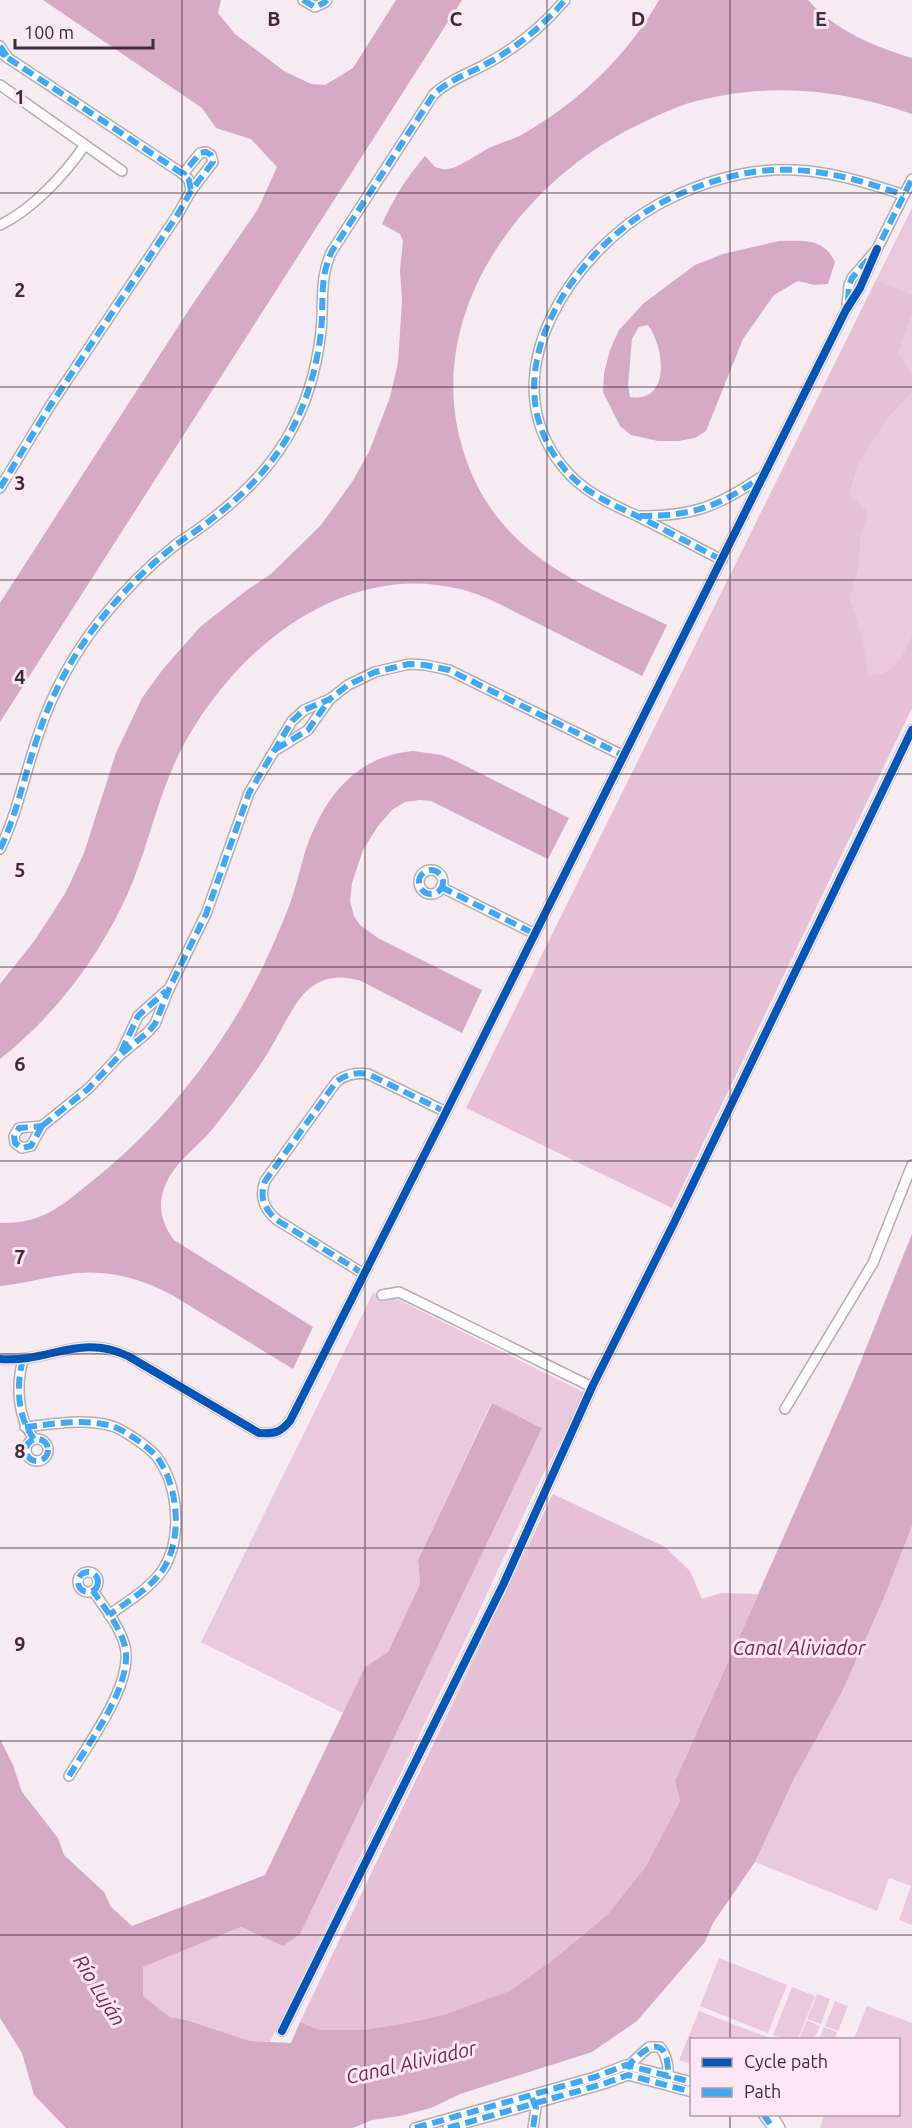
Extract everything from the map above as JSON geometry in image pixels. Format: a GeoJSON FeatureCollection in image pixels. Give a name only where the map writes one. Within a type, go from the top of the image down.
{"type":"FeatureCollection","features":[{"type":"Feature","properties":{"kind":"street"},"geometry":{"type":"LineString","coordinates":[[303,0],[315,7],[327,0]]}},
{"type":"Feature","properties":{"kind":"street"},"geometry":{"type":"LineString","coordinates":[[0,849],[15,812],[46,713],[88,637],[113,604],[143,573],[175,545],[212,520],[247,490],[267,467],[287,437],[313,377],[321,330],[322,285],[327,262],[430,101],[448,82],[486,64],[521,41],[565,0]]}},
{"type":"Feature","properties":{"kind":"street"},"geometry":{"type":"LineString","coordinates":[[0,46],[4,55],[183,174],[189,180],[191,191]]}},
{"type":"Feature","properties":{"kind":"street"},"geometry":{"type":"LineString","coordinates":[[0,85],[122,171]]}},
{"type":"Feature","properties":{"kind":"street"},"geometry":{"type":"LineString","coordinates":[[0,226],[38,198],[72,164],[85,145]]}},
{"type":"Feature","properties":{"kind":"street"},"geometry":{"type":"LineString","coordinates":[[0,488],[50,406],[172,224],[191,191],[213,162],[211,155],[206,152],[200,153],[183,174]]}},
{"type":"Feature","properties":{"kind":"street"},"geometry":{"type":"LineString","coordinates":[[722,560],[587,491],[553,454],[537,419],[535,367],[543,337],[567,290],[590,260],[619,233],[659,204],[704,185],[752,172],[819,171],[866,182],[904,195]]}},
{"type":"Feature","properties":{"kind":"street"},"geometry":{"type":"LineString","coordinates":[[0,1359],[44,1356],[78,1347],[101,1347],[116,1350],[260,1433],[274,1434],[282,1430],[290,1421],[846,310],[852,278],[877,249],[912,179]]}},
{"type":"Feature","properties":{"kind":"street"},"geometry":{"type":"LineString","coordinates":[[636,516],[663,516],[703,510],[721,502],[763,476]]}},
{"type":"Feature","properties":{"kind":"street"},"geometry":{"type":"LineString","coordinates":[[42,1126],[88,1089],[120,1055],[155,1024],[169,989],[206,914],[249,793],[298,714],[315,704],[330,699],[348,686],[375,672],[408,664],[437,666],[462,676],[624,756]]}},
{"type":"Feature","properties":{"kind":"street"},"geometry":{"type":"LineString","coordinates":[[276,750],[308,730],[330,699]]}},
{"type":"Feature","properties":{"kind":"street"},"geometry":{"type":"LineString","coordinates":[[282,2031],[503,1585],[592,1387],[674,1223],[912,730]]}},
{"type":"Feature","properties":{"kind":"street"},"geometry":{"type":"LineString","coordinates":[[441,887],[535,934]]}},
{"type":"Feature","properties":{"kind":"street"},"geometry":{"type":"LineString","coordinates":[[120,1055],[138,1016],[169,989]]}},
{"type":"Feature","properties":{"kind":"street"},"geometry":{"type":"LineString","coordinates":[[364,1274],[277,1220],[268,1212],[262,1196],[265,1181],[337,1082],[346,1075],[368,1074],[446,1112]]}},
{"type":"Feature","properties":{"kind":"street"},"geometry":{"type":"LineString","coordinates":[[785,1409],[873,1263],[912,1165]]}},
{"type":"Feature","properties":{"kind":"street"},"geometry":{"type":"LineString","coordinates":[[382,1295],[399,1292],[592,1387]]}},
{"type":"Feature","properties":{"kind":"street"},"geometry":{"type":"LineString","coordinates":[[23,1359],[18,1377],[20,1400],[25,1427],[34,1439]]}},
{"type":"Feature","properties":{"kind":"street"},"geometry":{"type":"LineString","coordinates":[[25,1427],[81,1420],[114,1427],[140,1442],[156,1456],[168,1478],[175,1506],[176,1531],[163,1570],[148,1586],[109,1615]]}},
{"type":"Feature","properties":{"kind":"street"},"geometry":{"type":"LineString","coordinates":[[69,1776],[118,1694],[125,1674],[127,1656],[124,1642],[93,1591]]}},
{"type":"Feature","properties":{"kind":"street"},"geometry":{"type":"LineString","coordinates":[[628,2070],[649,2047],[660,2047],[665,2053],[668,2080]]}},
{"type":"Feature","properties":{"kind":"street"},"geometry":{"type":"LineString","coordinates":[[415,2128],[451,2125],[533,2099],[618,2067],[668,2080],[690,2082]]}},
{"type":"Feature","properties":{"kind":"street"},"geometry":{"type":"LineString","coordinates":[[668,2080],[690,2091]]}},
{"type":"Feature","properties":{"kind":"street"},"geometry":{"type":"LineString","coordinates":[[533,2099],[533,2128]]}},
{"type":"Feature","properties":{"kind":"street"},"geometry":{"type":"LineString","coordinates":[[764,2116],[773,2128]]}},
{"type":"Feature","properties":{"kind":"shaded area"},"geometry":{"type":"Polygon","coordinates":[[[912,208],[912,294],[876,280],[912,208]]]}},
{"type":"Feature","properties":{"kind":"shaded area"},"geometry":{"type":"Polygon","coordinates":[[[876,280],[912,294],[912,315],[899,353],[912,374],[912,393],[888,418],[859,463],[850,494],[869,513],[861,535],[859,567],[850,599],[862,638],[869,676],[886,672],[892,668],[901,657],[912,635],[912,708],[672,1208],[466,1108],[876,280]]]}},
{"type":"Feature","properties":{"kind":"shaded area"},"geometry":{"type":"Polygon","coordinates":[[[912,315],[912,374],[899,353],[912,315]]]}},
{"type":"Feature","properties":{"kind":"shaded area"},"geometry":{"type":"Polygon","coordinates":[[[912,393],[912,635],[901,657],[892,668],[886,672],[869,676],[850,599],[859,567],[861,535],[869,513],[850,495],[859,463],[888,418],[912,393]]]}},
{"type":"Feature","properties":{"kind":"shaded area"},"geometry":{"type":"Polygon","coordinates":[[[373,1293],[399,1300],[585,1393],[535,1490],[471,1628],[270,2042],[250,2041],[188,2020],[170,2017],[143,1996],[143,1967],[241,1927],[283,1946],[541,1427],[491,1403],[418,1560],[420,1584],[388,1652],[365,1667],[343,1713],[201,1642],[373,1293]]]}},
{"type":"Feature","properties":{"kind":"shaded area"},"geometry":{"type":"Polygon","coordinates":[[[553,1494],[665,1547],[690,1571],[702,1599],[721,1593],[758,1594],[675,1781],[680,1801],[646,1866],[607,1915],[554,1959],[509,1991],[443,2015],[364,2030],[320,2030],[300,2022],[553,1494]]]}},
{"type":"Feature","properties":{"kind":"shaded area"},"geometry":{"type":"Polygon","coordinates":[[[912,1526],[912,1925],[899,1920],[911,1886],[889,1878],[877,1911],[755,1862],[794,1779],[842,1692],[883,1600],[912,1526]]]}},
{"type":"Feature","properties":{"kind":"shaded area"},"geometry":{"type":"Polygon","coordinates":[[[719,1958],[787,1985],[768,2033],[700,2006],[719,1958]]]}},
{"type":"Feature","properties":{"kind":"shaded area"},"geometry":{"type":"Polygon","coordinates":[[[792,1987],[815,1996],[798,2038],[782,2038],[773,2035],[792,1987]]]}},
{"type":"Feature","properties":{"kind":"shaded area"},"geometry":{"type":"Polygon","coordinates":[[[817,1994],[830,1999],[821,2024],[807,2019],[817,1994]]]}},
{"type":"Feature","properties":{"kind":"shaded area"},"geometry":{"type":"Polygon","coordinates":[[[835,2001],[848,2006],[838,2031],[825,2026],[835,2001]]]}},
{"type":"Feature","properties":{"kind":"shaded area"},"geometry":{"type":"Polygon","coordinates":[[[867,2006],[912,2023],[912,2128],[820,2128],[824,2116],[900,2116],[900,2038],[854,2038],[867,2006]]]}},
{"type":"Feature","properties":{"kind":"shaded area"},"geometry":{"type":"Polygon","coordinates":[[[699,2011],[767,2037],[690,2038],[690,2064],[679,2060],[699,2011]]]}},
{"type":"Feature","properties":{"kind":"shaded area"},"geometry":{"type":"Polygon","coordinates":[[[807,2020],[820,2026],[814,2038],[799,2038],[807,2020]]]}},
{"type":"Feature","properties":{"kind":"shaded area"},"geometry":{"type":"Polygon","coordinates":[[[824,2027],[837,2032],[835,2038],[819,2038],[824,2027]]]}},
{"type":"Feature","properties":{"kind":"water"},"geometry":{"type":"Polygon","coordinates":[[[43,0],[221,0],[218,13],[235,34],[284,71],[311,84],[325,85],[353,68],[396,0],[462,0],[0,722],[0,603],[190,308],[258,209],[277,167],[251,139],[216,128],[202,108],[43,0]]]}},
{"type":"Feature","properties":{"kind":"water"},"geometry":{"type":"Polygon","coordinates":[[[659,0],[808,0],[843,29],[883,48],[912,58],[912,114],[856,98],[774,90],[718,96],[672,109],[601,146],[560,176],[524,212],[494,252],[472,296],[457,343],[453,393],[461,443],[468,465],[483,496],[496,515],[520,542],[538,557],[579,583],[667,625],[642,676],[499,604],[460,589],[415,583],[372,588],[331,602],[293,623],[258,650],[226,683],[200,718],[170,774],[138,869],[111,928],[84,970],[54,1008],[0,1059],[0,984],[35,940],[66,892],[84,853],[116,753],[142,698],[163,669],[200,627],[271,574],[321,525],[352,482],[369,452],[390,397],[398,363],[402,301],[400,270],[403,241],[400,234],[382,224],[401,188],[425,156],[435,167],[452,168],[489,148],[523,134],[544,121],[582,92],[617,59],[659,0]]]}},
{"type":"Feature","properties":{"kind":"water"},"geometry":{"type":"Polygon","coordinates":[[[779,241],[804,241],[825,248],[835,262],[828,284],[814,285],[798,281],[774,295],[743,339],[706,431],[695,438],[678,441],[658,441],[631,435],[620,426],[603,392],[604,373],[610,350],[619,330],[644,303],[695,265],[723,254],[779,241]],[[648,325],[639,327],[632,339],[628,386],[630,397],[643,396],[653,391],[658,382],[661,371],[660,359],[654,334],[648,325]]]}},
{"type":"Feature","properties":{"kind":"water"},"geometry":{"type":"Polygon","coordinates":[[[413,751],[442,755],[456,761],[569,818],[548,859],[431,801],[405,802],[392,810],[378,826],[363,850],[352,883],[350,901],[354,916],[360,925],[378,938],[482,990],[462,1033],[361,981],[340,977],[321,981],[303,995],[243,1089],[210,1132],[178,1165],[167,1181],[161,1209],[164,1222],[174,1240],[313,1327],[293,1369],[172,1295],[133,1279],[106,1274],[78,1273],[0,1286],[0,1223],[29,1220],[63,1204],[117,1161],[174,1102],[224,1036],[252,987],[289,906],[313,830],[332,797],[358,771],[374,761],[413,751]]]}},
{"type":"Feature","properties":{"kind":"water"},"geometry":{"type":"Polygon","coordinates":[[[912,1234],[912,1526],[883,1600],[842,1692],[794,1779],[755,1862],[713,1923],[705,1942],[637,2021],[592,2052],[460,2094],[431,2108],[372,2120],[353,2128],[66,2128],[34,2095],[22,2053],[0,2018],[0,1739],[13,1765],[22,1792],[58,1838],[64,1855],[104,1892],[111,1907],[132,1926],[265,1875],[365,1667],[388,1652],[420,1584],[418,1560],[492,1403],[542,1428],[300,1934],[283,1946],[241,1927],[143,1967],[143,1996],[170,2017],[187,2020],[250,2041],[291,2043],[300,2022],[320,2030],[364,2030],[443,2015],[509,1991],[554,1959],[607,1915],[646,1866],[680,1801],[675,1781],[852,1383],[912,1234]]]}},
{"type":"Feature","properties":{"kind":"marked path"},"geometry":{"type":"LineString","coordinates":[[303,0],[315,7],[327,0]]}},
{"type":"Feature","properties":{"kind":"marked path"},"geometry":{"type":"LineString","coordinates":[[0,849],[12,821],[44,718],[74,658],[92,631],[135,581],[163,555],[224,510],[244,491],[272,461],[287,438],[305,400],[317,359],[325,271],[332,251],[434,94],[452,81],[497,58],[518,44],[557,10],[565,0]]}},
{"type":"Feature","properties":{"kind":"marked path"},"geometry":{"type":"LineString","coordinates":[[0,46],[8,58],[0,52]]}},
{"type":"Feature","properties":{"kind":"marked path"},"geometry":{"type":"LineString","coordinates":[[8,58],[183,174],[189,180],[191,191]]}},
{"type":"Feature","properties":{"kind":"marked path"},"geometry":{"type":"LineString","coordinates":[[0,488],[50,406],[191,191],[213,162],[211,155],[206,152],[200,153],[183,174]]}},
{"type":"Feature","properties":{"kind":"marked path"},"geometry":{"type":"LineString","coordinates":[[722,560],[597,496],[563,467],[542,431],[534,394],[538,356],[551,319],[571,284],[597,252],[627,225],[659,204],[704,184],[753,172],[811,171],[848,178],[904,195]]}},
{"type":"Feature","properties":{"kind":"marked path"},"geometry":{"type":"LineString","coordinates":[[848,301],[852,278],[877,249],[912,179]]}},
{"type":"Feature","properties":{"kind":"marked path"},"geometry":{"type":"LineString","coordinates":[[640,516],[659,516],[704,508],[731,496],[760,478]]}},
{"type":"Feature","properties":{"kind":"marked path"},"geometry":{"type":"LineString","coordinates":[[42,1126],[88,1089],[120,1055],[155,1024],[169,989],[206,914],[249,793],[292,721],[304,710],[330,699],[348,685],[375,672],[409,664],[425,665],[449,670],[624,756]]}},
{"type":"Feature","properties":{"kind":"marked path"},"geometry":{"type":"LineString","coordinates":[[276,749],[308,730],[330,699]]}},
{"type":"Feature","properties":{"kind":"marked path"},"geometry":{"type":"LineString","coordinates":[[431,870],[439,874],[443,882],[439,890],[431,894],[423,890],[419,882],[423,874],[431,870]]}},
{"type":"Feature","properties":{"kind":"marked path"},"geometry":{"type":"LineString","coordinates":[[441,887],[535,934]]}},
{"type":"Feature","properties":{"kind":"marked path"},"geometry":{"type":"LineString","coordinates":[[121,1052],[138,1016],[166,991]]}},
{"type":"Feature","properties":{"kind":"marked path"},"geometry":{"type":"LineString","coordinates":[[364,1274],[277,1220],[264,1202],[265,1181],[337,1081],[348,1075],[368,1074],[446,1112]]}},
{"type":"Feature","properties":{"kind":"marked path"},"geometry":{"type":"LineString","coordinates":[[42,1126],[31,1146],[22,1148],[15,1143],[14,1136],[19,1128],[42,1126]]}},
{"type":"Feature","properties":{"kind":"marked path"},"geometry":{"type":"LineString","coordinates":[[23,1359],[19,1380],[21,1411],[34,1439]]}},
{"type":"Feature","properties":{"kind":"marked path"},"geometry":{"type":"LineString","coordinates":[[25,1427],[80,1422],[112,1426],[148,1448],[164,1469],[170,1483],[176,1514],[169,1558],[151,1584],[109,1615]]}},
{"type":"Feature","properties":{"kind":"marked path"},"geometry":{"type":"LineString","coordinates":[[33,1439],[41,1439],[48,1446],[48,1450],[48,1454],[41,1461],[33,1461],[26,1454],[26,1446],[33,1439]]}},
{"type":"Feature","properties":{"kind":"marked path"},"geometry":{"type":"LineString","coordinates":[[84,1572],[92,1572],[98,1578],[98,1582],[98,1586],[92,1592],[84,1592],[78,1586],[78,1578],[84,1572]]}},
{"type":"Feature","properties":{"kind":"marked path"},"geometry":{"type":"LineString","coordinates":[[69,1776],[98,1730],[124,1675],[126,1658],[124,1643],[118,1629],[93,1591]]}},
{"type":"Feature","properties":{"kind":"marked path"},"geometry":{"type":"LineString","coordinates":[[627,2069],[647,2049],[659,2048],[666,2056],[668,2079]]}},
{"type":"Feature","properties":{"kind":"marked path"},"geometry":{"type":"LineString","coordinates":[[415,2128],[595,2077],[626,2065],[690,2081]]}},
{"type":"Feature","properties":{"kind":"marked path"},"geometry":{"type":"LineString","coordinates":[[448,2128],[628,2075],[690,2091]]}},
{"type":"Feature","properties":{"kind":"marked path"},"geometry":{"type":"LineString","coordinates":[[532,2098],[536,2108],[533,2128]]}},
{"type":"Feature","properties":{"kind":"marked path"},"geometry":{"type":"LineString","coordinates":[[764,2116],[773,2128]]}},
{"type":"Feature","properties":{"kind":"cycle path"},"geometry":{"type":"LineString","coordinates":[[0,1359],[34,1357],[79,1348],[94,1347],[110,1350],[128,1356],[259,1433],[276,1432],[290,1421],[846,310],[860,288],[877,249]]}},
{"type":"Feature","properties":{"kind":"cycle path"},"geometry":{"type":"LineString","coordinates":[[282,2031],[503,1585],[592,1387],[674,1223],[912,730]]}},
{"type":"Feature","properties":{"kind":"water label","name":"Canal Aliviador"},"geometry":{"type":"Point","coordinates":[799,1647]}},
{"type":"Feature","properties":{"kind":"water label","name":"Río Luján"},"geometry":{"type":"Point","coordinates":[100,1990]}},
{"type":"Feature","properties":{"kind":"water label","name":"Canal Aliviador"},"geometry":{"type":"Point","coordinates":[411,2062]}}]}
